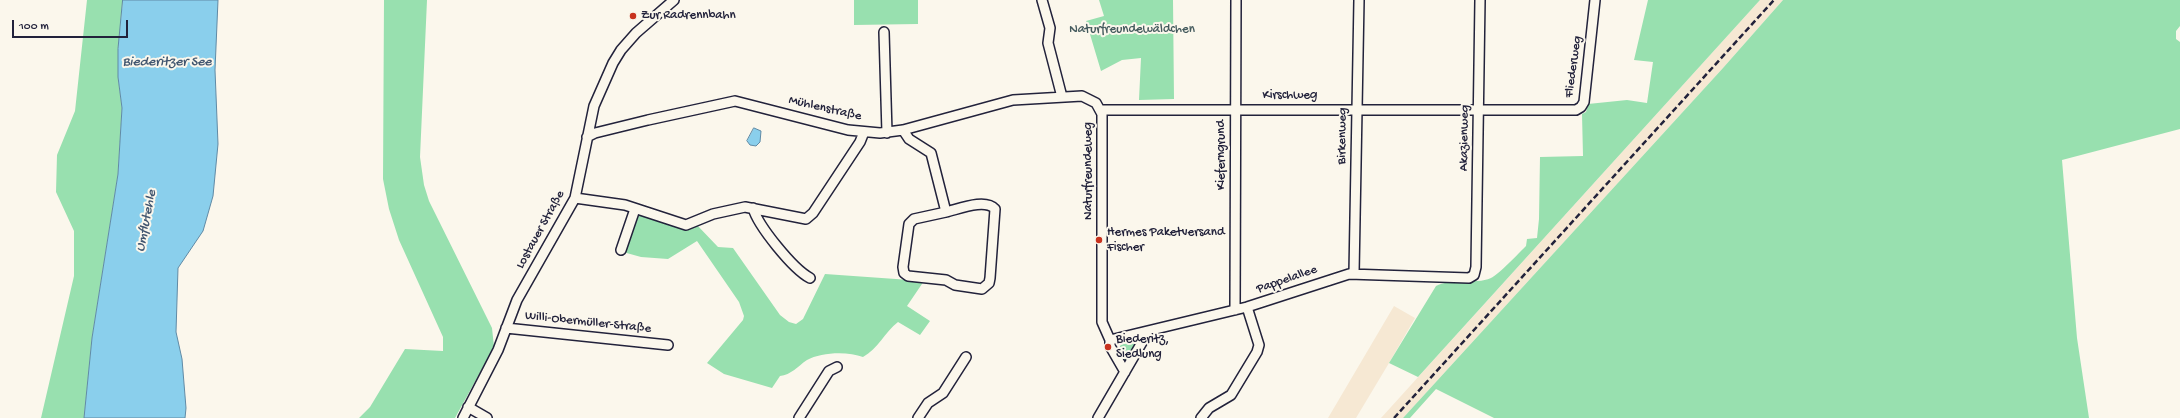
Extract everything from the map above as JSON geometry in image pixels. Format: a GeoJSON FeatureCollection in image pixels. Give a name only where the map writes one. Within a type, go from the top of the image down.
{"type":"FeatureCollection","features":[{"type":"Feature","properties":{"kind":"street","name":"Lostauer Straße"},"geometry":{"type":"LineString","coordinates":[[463,418],[498,350],[517,300],[575,198],[586,137],[596,102],[621,50],[636,33],[674,0]]}},
{"type":"Feature","properties":{"kind":"street"},"geometry":{"type":"LineString","coordinates":[[1042,0],[1050,28],[1048,43],[1062,97]]}},
{"type":"Feature","properties":{"kind":"street","name":"Kieferngrund"},"geometry":{"type":"LineString","coordinates":[[1235,310],[1236,0]]}},
{"type":"Feature","properties":{"kind":"street","name":"Birkenweg"},"geometry":{"type":"LineString","coordinates":[[1354,273],[1358,0]]}},
{"type":"Feature","properties":{"kind":"street","name":"Akazienweg"},"geometry":{"type":"LineString","coordinates":[[1474,275],[1476,267],[1480,0]]}},
{"type":"Feature","properties":{"kind":"street","name":"Fliederweg"},"geometry":{"type":"LineString","coordinates":[[1479,109],[1568,110],[1581,107],[1584,102],[1595,0]]}},
{"type":"Feature","properties":{"kind":"street"},"geometry":{"type":"LineString","coordinates":[[884,32],[887,133]]}},
{"type":"Feature","properties":{"kind":"street","name":"Mühlenstraße"},"geometry":{"type":"LineString","coordinates":[[586,137],[595,133],[677,113],[735,101],[848,130],[887,133],[969,113],[993,104],[1013,100],[1074,96],[1090,98],[1101,110]]}},
{"type":"Feature","properties":{"kind":"street","name":"Kirschweg"},"geometry":{"type":"LineString","coordinates":[[1101,110],[1479,109]]}},
{"type":"Feature","properties":{"kind":"street","name":"Naturfreundeweg"},"geometry":{"type":"LineString","coordinates":[[1101,110],[1103,328],[1110,340],[1110,346],[1125,372]]}},
{"type":"Feature","properties":{"kind":"street"},"geometry":{"type":"LineString","coordinates":[[903,130],[909,139],[931,153],[946,212]]}},
{"type":"Feature","properties":{"kind":"street"},"geometry":{"type":"LineString","coordinates":[[575,198],[619,204],[686,225],[725,211],[745,207],[799,218],[809,218],[860,142],[864,132]]}},
{"type":"Feature","properties":{"kind":"street"},"geometry":{"type":"LineString","coordinates":[[983,204],[992,206],[995,209],[990,278],[989,283],[982,289],[955,285],[946,280],[908,276],[904,273],[903,267],[909,224],[914,219],[946,212],[983,204]]}},
{"type":"Feature","properties":{"kind":"street"},"geometry":{"type":"LineString","coordinates":[[753,208],[758,220],[791,263],[800,272],[810,278]]}},
{"type":"Feature","properties":{"kind":"street"},"geometry":{"type":"LineString","coordinates":[[621,250],[635,209]]}},
{"type":"Feature","properties":{"kind":"street","name":"Pappelallee"},"geometry":{"type":"LineString","coordinates":[[1110,340],[1247,307],[1354,273],[1469,278],[1474,275]]}},
{"type":"Feature","properties":{"kind":"street"},"geometry":{"type":"LineString","coordinates":[[1201,418],[1209,408],[1230,395],[1257,352],[1258,345],[1247,307]]}},
{"type":"Feature","properties":{"kind":"street","name":"Willi-Obermüller-Straße"},"geometry":{"type":"LineString","coordinates":[[506,328],[668,345]]}},
{"type":"Feature","properties":{"kind":"street"},"geometry":{"type":"LineString","coordinates":[[1098,418],[1148,332]]}},
{"type":"Feature","properties":{"kind":"street"},"geometry":{"type":"LineString","coordinates":[[918,418],[928,403],[943,393],[966,357]]}},
{"type":"Feature","properties":{"kind":"street"},"geometry":{"type":"LineString","coordinates":[[799,418],[829,371],[837,367]]}},
{"type":"Feature","properties":{"kind":"street"},"geometry":{"type":"LineString","coordinates":[[468,407],[487,418]]}},
{"type":"Feature","properties":{"kind":"shaded area"},"geometry":{"type":"Polygon","coordinates":[[[1760,0],[1783,0],[1723,68],[1403,418],[1381,418],[1760,0]]]}},
{"type":"Feature","properties":{"kind":"shaded area"},"geometry":{"type":"Polygon","coordinates":[[[1394,306],[1415,318],[1389,363],[1356,418],[1328,418],[1394,306]]]}},
{"type":"Feature","properties":{"kind":"green space"},"geometry":{"type":"Polygon","coordinates":[[[87,0],[123,0],[118,49],[118,77],[122,108],[118,174],[92,338],[84,418],[41,418],[74,276],[74,231],[56,192],[57,155],[75,111],[87,0]]]}},
{"type":"Feature","properties":{"kind":"green space"},"geometry":{"type":"Polygon","coordinates":[[[384,0],[427,0],[420,157],[424,185],[429,201],[492,328],[494,347],[455,418],[359,418],[370,407],[405,349],[443,351],[443,337],[399,240],[389,209],[383,179],[384,0]]]}},
{"type":"Feature","properties":{"kind":"green space"},"geometry":{"type":"Polygon","coordinates":[[[854,0],[918,0],[918,24],[854,25],[854,0]]]}},
{"type":"Feature","properties":{"kind":"green space","name":"Naturfreundewäldchen"},"geometry":{"type":"Polygon","coordinates":[[[1099,0],[1173,0],[1174,99],[1139,100],[1141,58],[1122,60],[1101,71],[1086,21],[1104,16],[1099,0]]]}},
{"type":"Feature","properties":{"kind":"green space"},"geometry":{"type":"Polygon","coordinates":[[[1648,0],[1760,0],[1418,377],[1389,363],[1436,286],[1448,282],[1478,281],[1491,278],[1526,246],[1527,239],[1537,238],[1539,219],[1540,157],[1583,156],[1582,114],[1586,112],[1588,104],[1627,100],[1647,103],[1653,62],[1634,60],[1648,0]]]}},
{"type":"Feature","properties":{"kind":"green space"},"geometry":{"type":"Polygon","coordinates":[[[1783,0],[2180,0],[2180,26],[2176,31],[2176,39],[2180,42],[2180,129],[2062,160],[2077,338],[2089,418],[1494,418],[1436,389],[1410,418],[1403,418],[1723,68],[1783,0]]]}},
{"type":"Feature","properties":{"kind":"green space"},"geometry":{"type":"Polygon","coordinates":[[[638,214],[676,225],[696,224],[718,247],[733,248],[780,315],[789,322],[796,324],[803,319],[825,274],[924,281],[907,306],[930,321],[920,335],[898,322],[873,350],[863,357],[835,353],[813,357],[791,372],[780,376],[772,388],[724,374],[707,363],[743,320],[744,316],[739,302],[697,241],[668,259],[641,257],[623,252],[635,216],[638,214]]]}},
{"type":"Feature","properties":{"kind":"green space"},"geometry":{"type":"Polygon","coordinates":[[[1133,338],[1138,342],[1125,362],[1118,350],[1123,341],[1133,338]]]}},
{"type":"Feature","properties":{"kind":"water","name":"Biederitzer See"},"geometry":{"type":"Polygon","coordinates":[[[123,0],[218,0],[215,70],[218,144],[213,196],[203,231],[178,268],[176,332],[182,359],[186,408],[185,418],[84,418],[92,338],[118,174],[122,108],[118,77],[118,49],[123,0]]]}},
{"type":"Feature","properties":{"kind":"water"},"geometry":{"type":"Polygon","coordinates":[[[754,128],[761,131],[760,142],[756,146],[750,145],[747,141],[754,128]]]}},
{"type":"Feature","properties":{"kind":"railway"},"geometry":{"type":"LineString","coordinates":[[1394,418],[1774,0]]}},
{"type":"Feature","properties":{"kind":"place","name":"Zur Radrennbahn"},"geometry":{"type":"Point","coordinates":[633,16]}},
{"type":"Feature","properties":{"kind":"place","name":"Hermes Paketversand Fischer"},"geometry":{"type":"Point","coordinates":[1099,240]}},
{"type":"Feature","properties":{"kind":"place","name":"Biederitz, Siedlung"},"geometry":{"type":"Point","coordinates":[1108,347]}},
{"type":"Feature","properties":{"kind":"water label","name":"Umflutehle"},"geometry":{"type":"Point","coordinates":[147,221]}}]}
